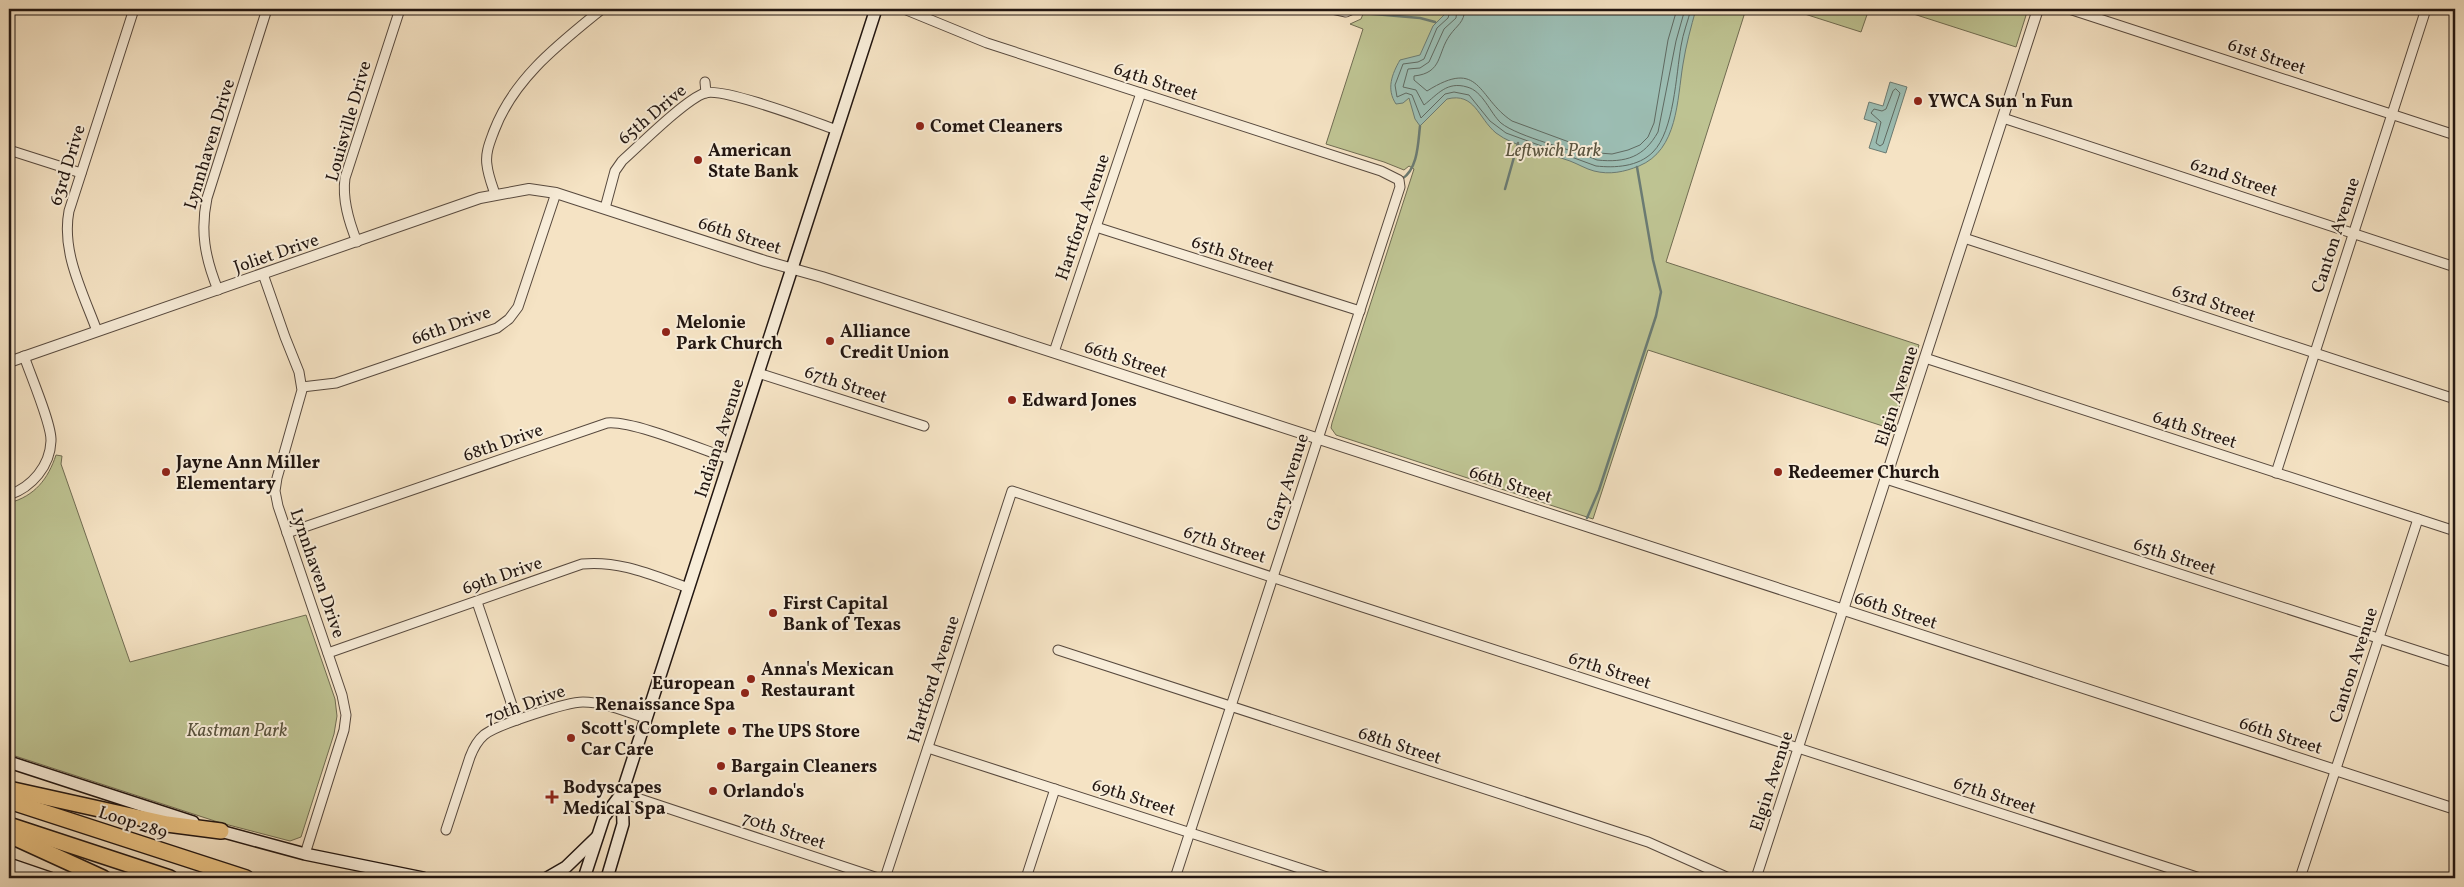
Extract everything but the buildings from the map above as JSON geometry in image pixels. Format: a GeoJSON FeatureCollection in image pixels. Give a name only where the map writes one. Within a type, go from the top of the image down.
{"type":"FeatureCollection","features":[{"type":"Feature","properties":{"kind":"highway"},"geometry":{"type":"LineString","coordinates":[[9,789],[167,824],[221,831]]}},
{"type":"Feature","properties":{"kind":"highway","name":"Loop 289"},"geometry":{"type":"LineString","coordinates":[[9,801],[246,878]]}},
{"type":"Feature","properties":{"kind":"highway"},"geometry":{"type":"LineString","coordinates":[[9,825],[170,878]]}},
{"type":"Feature","properties":{"kind":"highway"},"geometry":{"type":"LineString","coordinates":[[9,835],[103,878]]}},
{"type":"Feature","properties":{"kind":"main road","name":"Indiana Avenue"},"geometry":{"type":"LineString","coordinates":[[584,878],[604,817],[622,793],[876,9]]}},
{"type":"Feature","properties":{"kind":"main road"},"geometry":{"type":"LineString","coordinates":[[9,762],[221,831],[305,854],[423,878]]}},
{"type":"Feature","properties":{"kind":"main road","name":"Indiana Avenue"},"geometry":{"type":"LineString","coordinates":[[607,878],[623,824],[622,793]]}},
{"type":"Feature","properties":{"kind":"main road"},"geometry":{"type":"LineString","coordinates":[[547,878],[566,868],[598,836]]}},
{"type":"Feature","properties":{"kind":"main road"},"geometry":{"type":"LineString","coordinates":[[9,864],[50,878]]}},
{"type":"Feature","properties":{"kind":"street","name":"63rd Drive"},"geometry":{"type":"LineString","coordinates":[[97,331],[66,241],[69,211],[134,9]]}},
{"type":"Feature","properties":{"kind":"street","name":"Lynnhaven Drive"},"geometry":{"type":"LineString","coordinates":[[218,290],[204,246],[202,219],[267,9]]}},
{"type":"Feature","properties":{"kind":"street","name":"Louisville Drive"},"geometry":{"type":"LineString","coordinates":[[358,242],[346,208],[343,190],[345,178],[400,9]]}},
{"type":"Feature","properties":{"kind":"street"},"geometry":{"type":"LineString","coordinates":[[495,194],[486,164],[487,155],[496,125],[505,109],[526,77],[540,62],[602,9]]}},
{"type":"Feature","properties":{"kind":"street","name":"64th Street"},"geometry":{"type":"LineString","coordinates":[[904,9],[987,43],[1381,171],[1399,180]]}},
{"type":"Feature","properties":{"kind":"street"},"geometry":{"type":"LineString","coordinates":[[1332,9],[1351,10]]}},
{"type":"Feature","properties":{"kind":"street","name":"Elgin Avenue"},"geometry":{"type":"LineString","coordinates":[[1756,878],[2038,9]]}},
{"type":"Feature","properties":{"kind":"street","name":"61st Street"},"geometry":{"type":"LineString","coordinates":[[2069,9],[2455,135]]}},
{"type":"Feature","properties":{"kind":"street","name":"Canton Avenue"},"geometry":{"type":"LineString","coordinates":[[2276,472],[2426,9]]}},
{"type":"Feature","properties":{"kind":"street"},"geometry":{"type":"LineString","coordinates":[[704,82],[706,92]]}},
{"type":"Feature","properties":{"kind":"street","name":"65th Drive"},"geometry":{"type":"LineString","coordinates":[[605,208],[616,171],[622,161],[682,109],[706,92],[730,95],[837,130]]}},
{"type":"Feature","properties":{"kind":"street","name":"Hartford Avenue"},"geometry":{"type":"LineString","coordinates":[[1054,352],[1141,93]]}},
{"type":"Feature","properties":{"kind":"street","name":"62nd Street"},"geometry":{"type":"LineString","coordinates":[[2003,118],[2455,267]]}},
{"type":"Feature","properties":{"kind":"street"},"geometry":{"type":"LineString","coordinates":[[9,150],[81,173]]}},
{"type":"Feature","properties":{"kind":"street","name":"Gary Avenue"},"geometry":{"type":"LineString","coordinates":[[1175,878],[1360,312],[1400,187],[1399,180]]}},
{"type":"Feature","properties":{"kind":"street","name":"Joliet Drive"},"geometry":{"type":"LineString","coordinates":[[9,362],[495,194],[529,189],[556,193]]}},
{"type":"Feature","properties":{"kind":"street","name":"66th Street"},"geometry":{"type":"LineString","coordinates":[[556,193],[1054,352],[2455,809]]}},
{"type":"Feature","properties":{"kind":"street","name":"66th Drive"},"geometry":{"type":"LineString","coordinates":[[302,387],[336,383],[497,328],[509,319],[518,307],[556,193]]}},
{"type":"Feature","properties":{"kind":"street","name":"65th Street"},"geometry":{"type":"LineString","coordinates":[[1096,227],[1360,312]]}},
{"type":"Feature","properties":{"kind":"street","name":"63rd Street"},"geometry":{"type":"LineString","coordinates":[[1964,238],[2455,399]]}},
{"type":"Feature","properties":{"kind":"street","name":"Lynnhaven Drive"},"geometry":{"type":"LineString","coordinates":[[264,274],[299,372],[302,387],[298,410],[280,465],[275,491],[287,533],[345,706],[345,723],[305,854]]}},
{"type":"Feature","properties":{"kind":"street"},"geometry":{"type":"LineString","coordinates":[[9,495],[33,481],[46,462],[51,441],[24,356]]}},
{"type":"Feature","properties":{"kind":"street","name":"64th Street"},"geometry":{"type":"LineString","coordinates":[[1925,358],[2455,531]]}},
{"type":"Feature","properties":{"kind":"street","name":"67th Street"},"geometry":{"type":"LineString","coordinates":[[758,373],[924,426]]}},
{"type":"Feature","properties":{"kind":"street","name":"68th Drive"},"geometry":{"type":"LineString","coordinates":[[287,533],[607,423],[619,423],[639,428],[730,459]]}},
{"type":"Feature","properties":{"kind":"street","name":"65th Street"},"geometry":{"type":"LineString","coordinates":[[1886,479],[2455,663]]}},
{"type":"Feature","properties":{"kind":"street","name":"Hartford Avenue"},"geometry":{"type":"LineString","coordinates":[[885,878],[1012,490]]}},
{"type":"Feature","properties":{"kind":"street","name":"67th Street"},"geometry":{"type":"LineString","coordinates":[[1012,490],[1273,578],[2200,878]]}},
{"type":"Feature","properties":{"kind":"street","name":"Canton Avenue"},"geometry":{"type":"LineString","coordinates":[[2300,878],[2418,519]]}},
{"type":"Feature","properties":{"kind":"street","name":"69th Drive"},"geometry":{"type":"LineString","coordinates":[[328,653],[582,564],[596,563],[623,566],[689,588]]}},
{"type":"Feature","properties":{"kind":"street"},"geometry":{"type":"LineString","coordinates":[[477,602],[518,720]]}},
{"type":"Feature","properties":{"kind":"street","name":"68th Street"},"geometry":{"type":"LineString","coordinates":[[1058,650],[1648,842],[1729,878]]}},
{"type":"Feature","properties":{"kind":"street","name":"70th Drive"},"geometry":{"type":"LineString","coordinates":[[446,830],[475,746],[485,734],[518,720],[582,702],[607,706],[646,718]]}},
{"type":"Feature","properties":{"kind":"street","name":"69th Street"},"geometry":{"type":"LineString","coordinates":[[928,748],[1190,832],[1318,876],[1330,878]]}},
{"type":"Feature","properties":{"kind":"street"},"geometry":{"type":"LineString","coordinates":[[1026,878],[1055,789]]}},
{"type":"Feature","properties":{"kind":"street","name":"70th Street"},"geometry":{"type":"LineString","coordinates":[[622,793],[878,878]]}},
{"type":"Feature","properties":{"kind":"green space","name":"Leftwich Park"},"geometry":{"type":"Polygon","coordinates":[[[1365,9],[1746,9],[1666,262],[1919,345],[1892,429],[1648,350],[1593,519],[1336,435],[1331,428],[1332,423],[1414,169],[1409,166],[1404,170],[1326,144],[1363,29],[1350,24],[1361,19],[1365,9]]]}},
{"type":"Feature","properties":{"kind":"green space"},"geometry":{"type":"Polygon","coordinates":[[[1789,9],[1869,9],[1861,32],[1789,9]]]}},
{"type":"Feature","properties":{"kind":"green space"},"geometry":{"type":"Polygon","coordinates":[[[1898,9],[2028,9],[2016,47],[1898,9]]]}},
{"type":"Feature","properties":{"kind":"green space","name":"Kastman Park"},"geometry":{"type":"Polygon","coordinates":[[[56,455],[62,456],[61,464],[130,662],[306,615],[335,699],[337,716],[334,734],[301,837],[290,841],[221,823],[9,754],[9,503],[26,496],[39,485],[49,472],[56,455]]]}},
{"type":"Feature","properties":{"kind":"water"},"geometry":{"type":"Polygon","coordinates":[[[1446,9],[1696,9],[1683,64],[1677,108],[1668,136],[1661,148],[1652,158],[1639,166],[1611,173],[1594,171],[1503,138],[1490,127],[1470,103],[1464,99],[1456,98],[1447,99],[1420,126],[1415,119],[1409,98],[1403,103],[1396,104],[1391,93],[1391,82],[1400,60],[1420,55],[1433,26],[1444,15],[1446,9]]]}},
{"type":"Feature","properties":{"kind":"water"},"geometry":{"type":"Polygon","coordinates":[[[1890,82],[1907,87],[1886,153],[1869,148],[1877,123],[1864,119],[1869,102],[1883,106],[1890,82]]]}},
{"type":"Feature","properties":{"kind":"waterway"},"geometry":{"type":"LineString","coordinates":[[1362,13],[1420,18],[1435,22]]}},
{"type":"Feature","properties":{"kind":"waterway"},"geometry":{"type":"LineString","coordinates":[[1402,179],[1407,175],[1414,162],[1418,148],[1420,126]]}},
{"type":"Feature","properties":{"kind":"waterway"},"geometry":{"type":"LineString","coordinates":[[1505,189],[1518,143]]}},
{"type":"Feature","properties":{"kind":"waterway"},"geometry":{"type":"LineString","coordinates":[[1587,518],[1599,490],[1656,316],[1661,292],[1653,260],[1637,167]]}},
{"type":"Feature","properties":{"kind":"place","name":"YWCA Sun 'n Fun"},"geometry":{"type":"Point","coordinates":[1918,101]}},
{"type":"Feature","properties":{"kind":"place","name":"Comet Cleaners"},"geometry":{"type":"Point","coordinates":[920,126]}},
{"type":"Feature","properties":{"kind":"place","name":"American State Bank"},"geometry":{"type":"Point","coordinates":[698,160]}},
{"type":"Feature","properties":{"kind":"place","name":"Melonie Park Church"},"geometry":{"type":"Point","coordinates":[666,332]}},
{"type":"Feature","properties":{"kind":"place","name":"Alliance Credit Union"},"geometry":{"type":"Point","coordinates":[830,341]}},
{"type":"Feature","properties":{"kind":"place","name":"Edward Jones"},"geometry":{"type":"Point","coordinates":[1012,400]}},
{"type":"Feature","properties":{"kind":"place","name":"Jayne Ann Miller Elementary"},"geometry":{"type":"Point","coordinates":[166,472]}},
{"type":"Feature","properties":{"kind":"place","name":"Redeemer Church"},"geometry":{"type":"Point","coordinates":[1778,472]}},
{"type":"Feature","properties":{"kind":"place","name":"First Capital Bank of Texas"},"geometry":{"type":"Point","coordinates":[773,613]}},
{"type":"Feature","properties":{"kind":"place","name":"Anna's Mexican Restaurant"},"geometry":{"type":"Point","coordinates":[751,679]}},
{"type":"Feature","properties":{"kind":"place","name":"European Renaissance Spa"},"geometry":{"type":"Point","coordinates":[745,693]}},
{"type":"Feature","properties":{"kind":"place","name":"The UPS Store"},"geometry":{"type":"Point","coordinates":[732,731]}},
{"type":"Feature","properties":{"kind":"place","name":"Scott's Complete Car Care"},"geometry":{"type":"Point","coordinates":[571,738]}},
{"type":"Feature","properties":{"kind":"place","name":"Bargain Cleaners"},"geometry":{"type":"Point","coordinates":[721,766]}},
{"type":"Feature","properties":{"kind":"place","name":"Orlando's"},"geometry":{"type":"Point","coordinates":[713,791]}},
{"type":"Feature","properties":{"kind":"place","name":"Bodyscapes Medical Spa"},"geometry":{"type":"Point","coordinates":[552,797]}}]}
